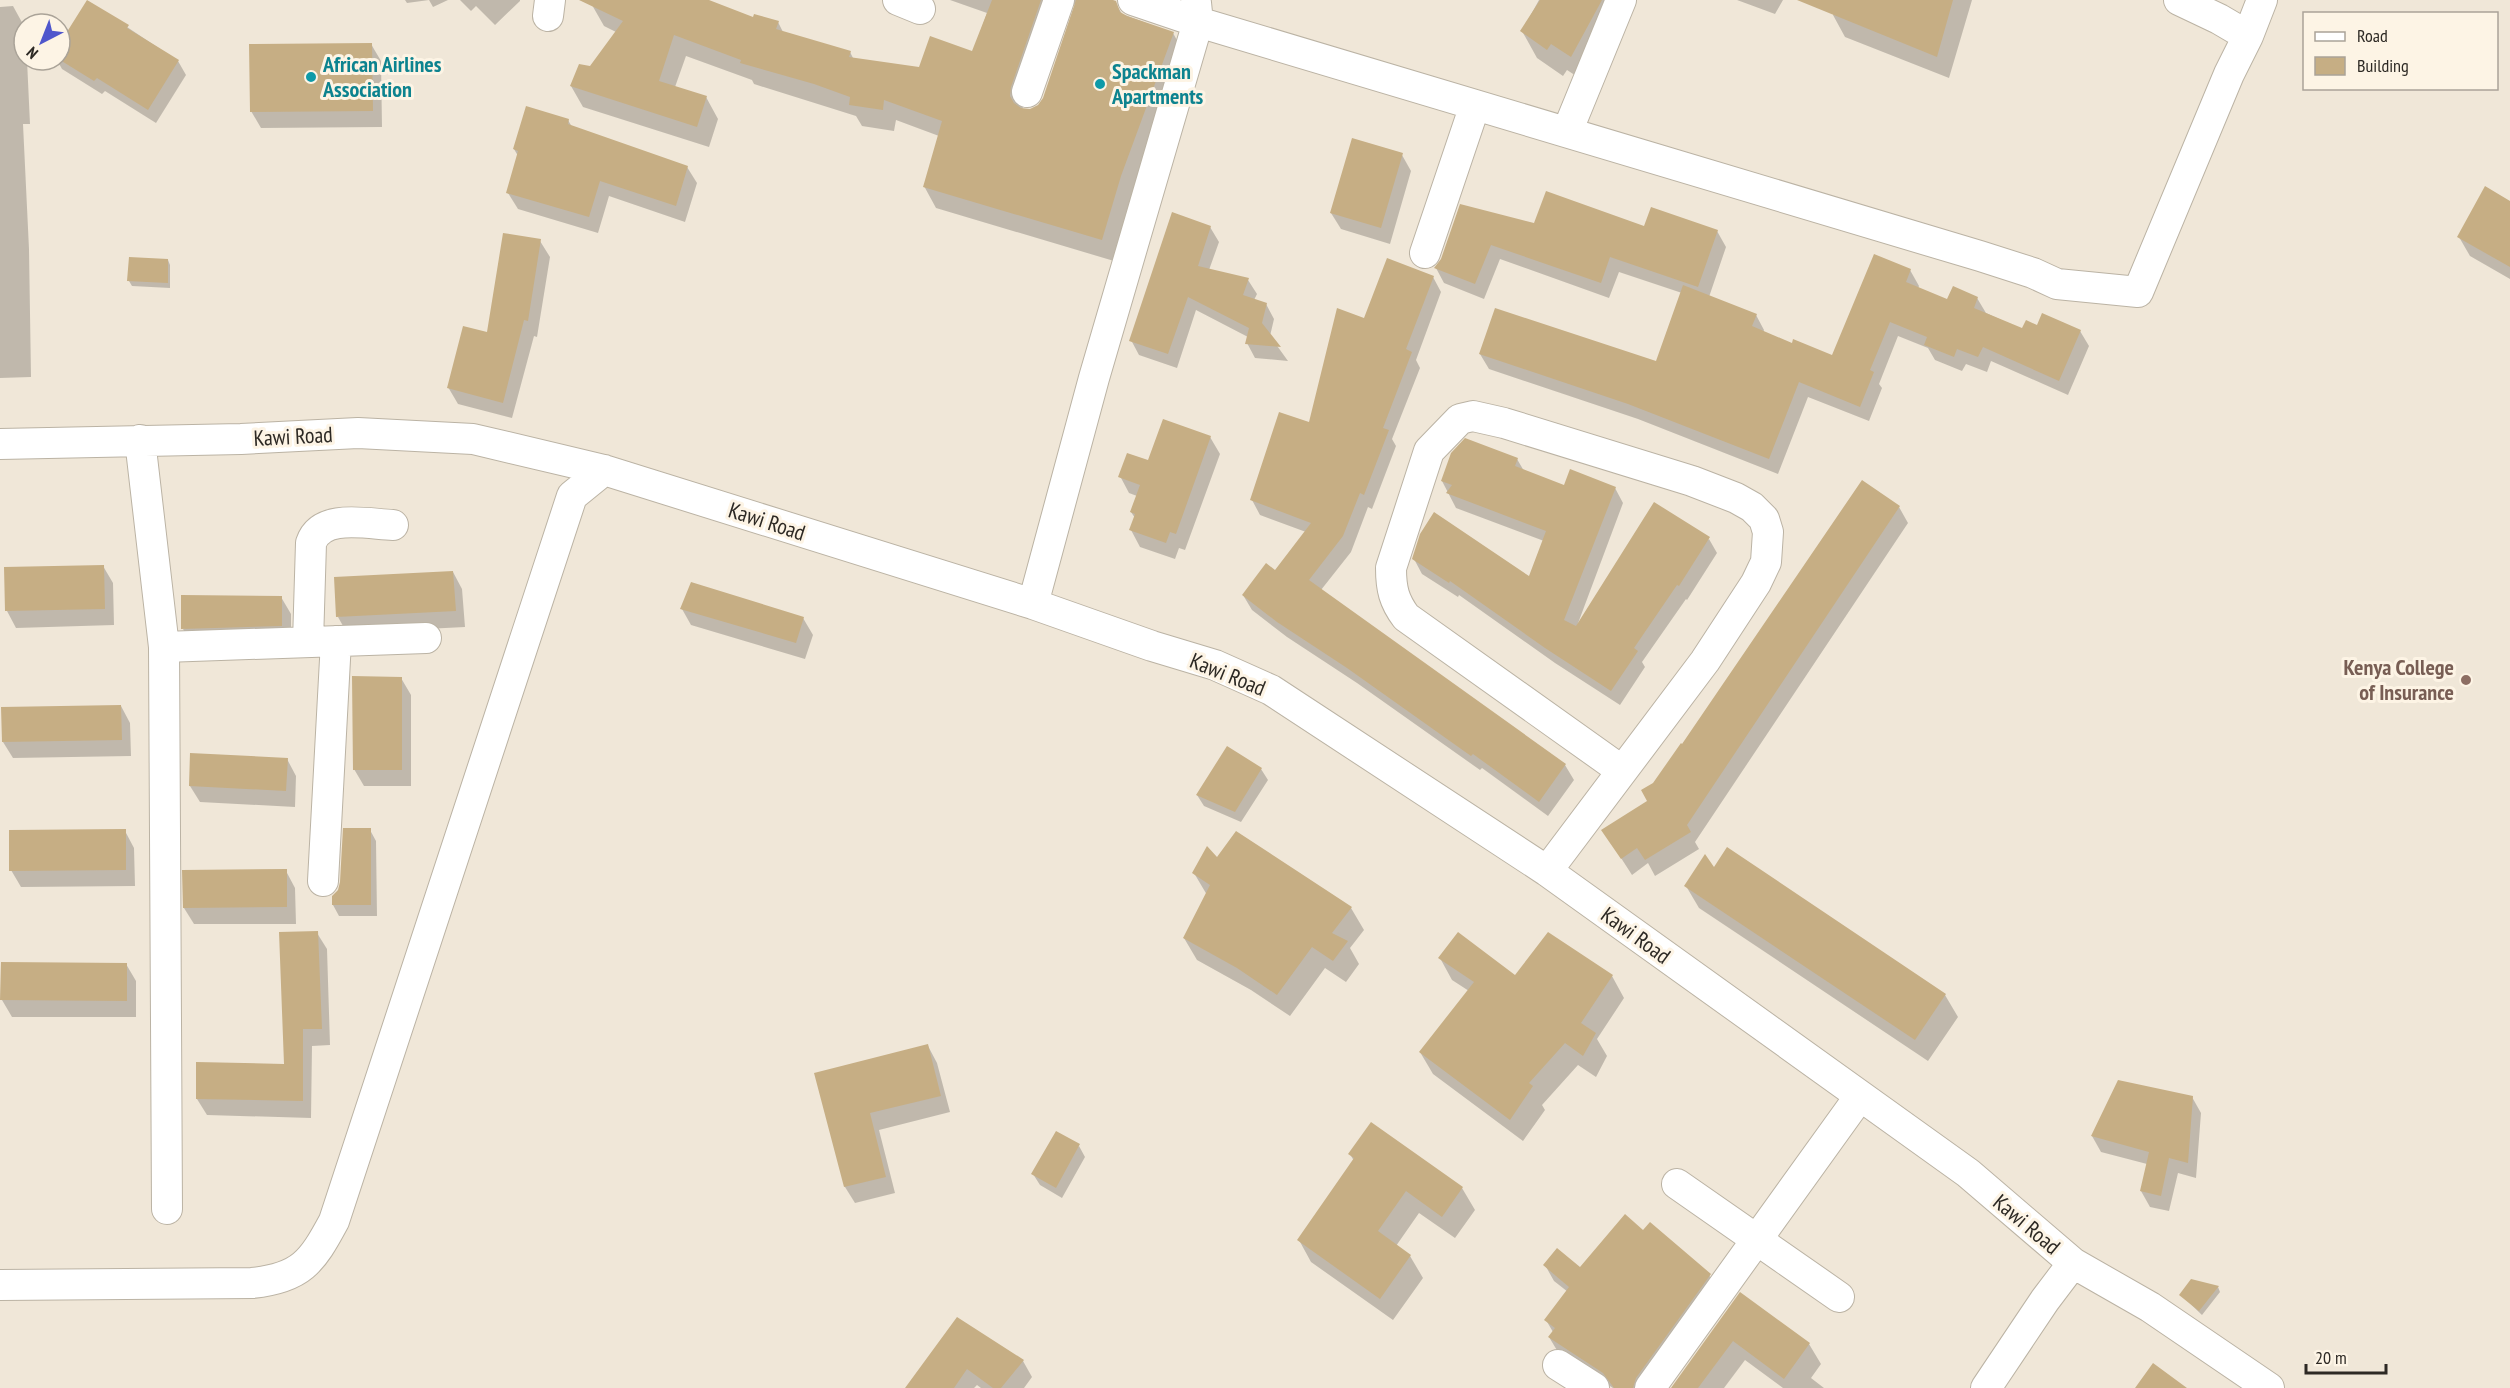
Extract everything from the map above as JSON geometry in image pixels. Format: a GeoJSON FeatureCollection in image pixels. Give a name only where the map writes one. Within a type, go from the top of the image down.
{"type":"FeatureCollection","features":[{"type":"Feature","properties":{"kind":"street"},"geometry":{"type":"LineString","coordinates":[[1027,92],[1059,0]]}},
{"type":"Feature","properties":{"kind":"street"},"geometry":{"type":"LineString","coordinates":[[1133,0],[1197,11],[1475,105],[1980,256],[2057,284],[2138,292],[2262,0]]}},
{"type":"Feature","properties":{"kind":"street"},"geometry":{"type":"LineString","coordinates":[[1567,132],[1621,0]]}},
{"type":"Feature","properties":{"kind":"street"},"geometry":{"type":"LineString","coordinates":[[2179,0],[2248,36]]}},
{"type":"Feature","properties":{"kind":"street"},"geometry":{"type":"LineString","coordinates":[[1033,604],[1197,11]]}},
{"type":"Feature","properties":{"kind":"street"},"geometry":{"type":"LineString","coordinates":[[1425,253],[1475,105]]}},
{"type":"Feature","properties":{"kind":"street"},"geometry":{"type":"LineString","coordinates":[[1547,871],[1705,661],[1756,583],[1766,562],[1769,545],[1764,519],[1752,507],[1736,498],[1692,481],[1504,423],[1473,416],[1460,419],[1429,451],[1391,568],[1391,588],[1396,602],[1406,617],[1621,770]]}},
{"type":"Feature","properties":{"kind":"street","name":"Kawi Road"},"geometry":{"type":"LineString","coordinates":[[0,444],[241,439],[358,433],[473,439],[604,470],[1033,604],[1152,646],[1215,665],[1271,690],[1547,871],[1968,1173],[2073,1263],[2150,1307],[2269,1388]]}},
{"type":"Feature","properties":{"kind":"street"},"geometry":{"type":"LineString","coordinates":[[140,440],[164,646],[167,1209]]}},
{"type":"Feature","properties":{"kind":"street"},"geometry":{"type":"LineString","coordinates":[[0,1285],[278,1281],[300,1269],[312,1258],[334,1221],[572,496],[604,470]]}},
{"type":"Feature","properties":{"kind":"street"},"geometry":{"type":"LineString","coordinates":[[323,881],[322,641],[311,543],[314,534],[331,522],[393,525]]}},
{"type":"Feature","properties":{"kind":"street"},"geometry":{"type":"LineString","coordinates":[[164,646],[426,638]]}},
{"type":"Feature","properties":{"kind":"street"},"geometry":{"type":"LineString","coordinates":[[1650,1388],[1860,1096]]}},
{"type":"Feature","properties":{"kind":"street"},"geometry":{"type":"LineString","coordinates":[[1677,1184],[1839,1297]]}},
{"type":"Feature","properties":{"kind":"street"},"geometry":{"type":"LineString","coordinates":[[1986,1388],[2045,1300],[2073,1263]]}},
{"type":"Feature","properties":{"kind":"street"},"geometry":{"type":"LineString","coordinates":[[1558,1365],[1594,1388]]}},
{"type":"Feature","properties":{"kind":"building"},"geometry":{"type":"Polygon","coordinates":[[[87,0],[129,25],[127,28],[179,60],[148,110],[97,78],[94,81],[72,67],[72,24],[87,0]]]}},
{"type":"Feature","properties":{"kind":"building"},"geometry":{"type":"Polygon","coordinates":[[[579,0],[709,0],[753,17],[754,14],[779,21],[776,29],[851,51],[849,57],[919,67],[930,36],[972,51],[992,0],[1041,0],[1011,87],[1010,96],[1021,108],[1030,109],[1038,105],[1043,98],[1076,0],[1113,0],[1116,1],[1120,12],[1127,16],[1174,32],[1121,176],[1102,240],[923,187],[942,121],[884,100],[883,110],[849,105],[850,97],[740,63],[741,60],[674,35],[659,81],[707,96],[697,127],[570,86],[579,64],[590,66],[623,21],[579,0]]]}},
{"type":"Feature","properties":{"kind":"building"},"geometry":{"type":"Polygon","coordinates":[[[1540,0],[1602,0],[1571,57],[1551,44],[1547,50],[1520,31],[1540,0]]]}},
{"type":"Feature","properties":{"kind":"building"},"geometry":{"type":"Polygon","coordinates":[[[1797,0],[1953,0],[1937,57],[1797,0]]]}},
{"type":"Feature","properties":{"kind":"building","name":"African Airlines Association"},"geometry":{"type":"Polygon","coordinates":[[[372,43],[373,111],[250,112],[249,44],[372,43]]]}},
{"type":"Feature","properties":{"kind":"building"},"geometry":{"type":"Polygon","coordinates":[[[526,106],[569,119],[568,124],[688,166],[676,206],[600,181],[589,217],[506,193],[518,151],[513,149],[526,106]]]}},
{"type":"Feature","properties":{"kind":"building"},"geometry":{"type":"Polygon","coordinates":[[[1352,138],[1403,153],[1381,228],[1330,213],[1352,138]]]}},
{"type":"Feature","properties":{"kind":"building"},"geometry":{"type":"Polygon","coordinates":[[[2485,186],[2510,201],[2510,267],[2457,237],[2485,186]]]}},
{"type":"Feature","properties":{"kind":"building"},"geometry":{"type":"Polygon","coordinates":[[[1546,191],[1644,226],[1651,207],[1718,230],[1698,287],[1610,257],[1601,283],[1491,245],[1475,284],[1434,268],[1441,259],[1460,204],[1534,223],[1546,191]]]}},
{"type":"Feature","properties":{"kind":"building"},"geometry":{"type":"Polygon","coordinates":[[[1172,212],[1211,226],[1198,266],[1249,278],[1243,295],[1267,303],[1262,323],[1281,347],[1245,344],[1249,328],[1188,297],[1168,354],[1129,341],[1172,212]]]}},
{"type":"Feature","properties":{"kind":"building"},"geometry":{"type":"Polygon","coordinates":[[[503,233],[541,239],[528,321],[524,320],[503,403],[447,388],[463,326],[487,332],[503,233]]]}},
{"type":"Feature","properties":{"kind":"building"},"geometry":{"type":"Polygon","coordinates":[[[1874,254],[1911,269],[1906,282],[1947,299],[1953,286],[1978,297],[1974,308],[2022,328],[2026,320],[2037,325],[2042,313],[2081,330],[2059,381],[1983,347],[1978,357],[1957,349],[1954,357],[1924,345],[1927,337],[1890,322],[1870,370],[1874,372],[1860,407],[1799,382],[1769,459],[1628,404],[1479,354],[1495,308],[1656,361],[1683,285],[1757,314],[1752,326],[1792,343],[1793,339],[1832,355],[1874,254]]]}},
{"type":"Feature","properties":{"kind":"building"},"geometry":{"type":"Polygon","coordinates":[[[129,257],[168,259],[168,283],[127,281],[129,257]]]}},
{"type":"Feature","properties":{"kind":"building"},"geometry":{"type":"Polygon","coordinates":[[[1387,258],[1434,276],[1406,349],[1412,352],[1383,428],[1389,430],[1364,495],[1360,493],[1343,536],[1309,580],[1566,764],[1539,802],[1473,754],[1471,756],[1347,668],[1277,622],[1242,595],[1266,563],[1275,570],[1311,523],[1250,500],[1279,412],[1309,422],[1337,308],[1364,318],[1387,258]]]}},
{"type":"Feature","properties":{"kind":"building"},"geometry":{"type":"Polygon","coordinates":[[[1163,419],[1211,436],[1176,534],[1170,532],[1166,543],[1129,530],[1135,514],[1130,512],[1140,485],[1118,477],[1127,453],[1148,460],[1163,419]]]}},
{"type":"Feature","properties":{"kind":"building"},"geometry":{"type":"Polygon","coordinates":[[[1465,438],[1518,458],[1515,466],[1564,485],[1570,469],[1616,487],[1564,620],[1576,626],[1654,502],[1710,537],[1679,586],[1677,585],[1634,648],[1638,651],[1611,691],[1450,581],[1449,583],[1412,559],[1420,534],[1434,512],[1529,576],[1546,531],[1446,493],[1452,485],[1441,481],[1451,453],[1465,438]]]}},
{"type":"Feature","properties":{"kind":"building"},"geometry":{"type":"Polygon","coordinates":[[[1862,480],[1900,506],[1687,825],[1691,832],[1645,860],[1637,848],[1621,859],[1601,830],[1647,801],[1641,790],[1653,783],[1682,744],[1862,480]]]}},
{"type":"Feature","properties":{"kind":"building"},"geometry":{"type":"Polygon","coordinates":[[[104,565],[105,609],[5,611],[4,567],[104,565]]]}},
{"type":"Feature","properties":{"kind":"building"},"geometry":{"type":"Polygon","coordinates":[[[453,571],[456,611],[336,617],[334,577],[453,571]]]}},
{"type":"Feature","properties":{"kind":"building"},"geometry":{"type":"Polygon","coordinates":[[[691,582],[804,617],[796,643],[680,609],[691,582]]]}},
{"type":"Feature","properties":{"kind":"building"},"geometry":{"type":"Polygon","coordinates":[[[181,595],[282,596],[282,626],[181,629],[181,595]]]}},
{"type":"Feature","properties":{"kind":"building"},"geometry":{"type":"Polygon","coordinates":[[[352,676],[402,677],[402,770],[353,770],[352,676]]]}},
{"type":"Feature","properties":{"kind":"building"},"geometry":{"type":"Polygon","coordinates":[[[121,705],[122,740],[2,742],[1,707],[121,705]]]}},
{"type":"Feature","properties":{"kind":"building"},"geometry":{"type":"Polygon","coordinates":[[[1227,746],[1262,768],[1235,812],[1196,795],[1227,746]]]}},
{"type":"Feature","properties":{"kind":"building"},"geometry":{"type":"Polygon","coordinates":[[[190,753],[288,758],[286,791],[189,786],[190,753]]]}},
{"type":"Feature","properties":{"kind":"building"},"geometry":{"type":"Polygon","coordinates":[[[343,828],[371,828],[371,905],[332,905],[332,896],[338,890],[340,882],[343,828]]]}},
{"type":"Feature","properties":{"kind":"building"},"geometry":{"type":"Polygon","coordinates":[[[126,829],[126,870],[9,871],[9,830],[126,829]]]}},
{"type":"Feature","properties":{"kind":"building"},"geometry":{"type":"Polygon","coordinates":[[[1236,831],[1352,907],[1332,933],[1348,941],[1333,961],[1312,947],[1277,995],[1237,968],[1183,938],[1210,885],[1192,873],[1207,846],[1217,857],[1236,831]]]}},
{"type":"Feature","properties":{"kind":"building"},"geometry":{"type":"Polygon","coordinates":[[[1727,847],[1946,994],[1915,1040],[1684,886],[1705,854],[1714,867],[1727,847]]]}},
{"type":"Feature","properties":{"kind":"building"},"geometry":{"type":"Polygon","coordinates":[[[287,869],[287,907],[183,908],[182,870],[287,869]]]}},
{"type":"Feature","properties":{"kind":"building"},"geometry":{"type":"Polygon","coordinates":[[[318,931],[322,1029],[303,1029],[303,1101],[196,1099],[196,1062],[284,1064],[279,932],[318,931]]]}},
{"type":"Feature","properties":{"kind":"building"},"geometry":{"type":"Polygon","coordinates":[[[1458,932],[1515,975],[1548,932],[1613,975],[1581,1023],[1596,1033],[1583,1056],[1565,1043],[1529,1083],[1533,1086],[1510,1120],[1419,1052],[1474,982],[1438,958],[1458,932]]]}},
{"type":"Feature","properties":{"kind":"building"},"geometry":{"type":"Polygon","coordinates":[[[1,962],[127,963],[127,1001],[0,1000],[1,962]]]}},
{"type":"Feature","properties":{"kind":"building"},"geometry":{"type":"Polygon","coordinates":[[[928,1044],[941,1096],[870,1113],[886,1177],[844,1187],[814,1073],[928,1044]]]}},
{"type":"Feature","properties":{"kind":"building"},"geometry":{"type":"Polygon","coordinates":[[[2118,1080],[2193,1096],[2188,1163],[2169,1158],[2161,1196],[2140,1191],[2149,1152],[2091,1136],[2118,1080]]]}},
{"type":"Feature","properties":{"kind":"building"},"geometry":{"type":"Polygon","coordinates":[[[1371,1122],[1463,1187],[1442,1217],[1406,1191],[1378,1231],[1411,1255],[1380,1299],[1297,1240],[1354,1158],[1348,1154],[1371,1122]]]}},
{"type":"Feature","properties":{"kind":"building"},"geometry":{"type":"Polygon","coordinates":[[[1056,1131],[1080,1144],[1056,1188],[1031,1174],[1056,1131]]]}},
{"type":"Feature","properties":{"kind":"building"},"geometry":{"type":"Polygon","coordinates":[[[1625,1214],[1643,1230],[1650,1222],[1711,1274],[1636,1378],[1633,1388],[1614,1388],[1603,1373],[1548,1337],[1555,1328],[1544,1320],[1569,1287],[1543,1265],[1557,1248],[1580,1267],[1625,1214]]]}},
{"type":"Feature","properties":{"kind":"building"},"geometry":{"type":"Polygon","coordinates":[[[2191,1279],[2219,1286],[2199,1311],[2179,1295],[2191,1279]]]}},
{"type":"Feature","properties":{"kind":"building"},"geometry":{"type":"Polygon","coordinates":[[[1740,1292],[1810,1343],[1784,1379],[1733,1341],[1698,1388],[1671,1388],[1740,1292]]]}},
{"type":"Feature","properties":{"kind":"building"},"geometry":{"type":"Polygon","coordinates":[[[957,1317],[1024,1360],[1001,1388],[993,1388],[967,1369],[954,1388],[905,1388],[957,1317]]]}},
{"type":"Feature","properties":{"kind":"building"},"geometry":{"type":"Polygon","coordinates":[[[2153,1363],[2187,1388],[2135,1388],[2153,1363]]]}},
{"type":"Feature","properties":{"kind":"place","name":"African Airlines Association"},"geometry":{"type":"Point","coordinates":[311,77]}},
{"type":"Feature","properties":{"kind":"place","name":"Spackman Apartments"},"geometry":{"type":"Point","coordinates":[1100,84]}},
{"type":"Feature","properties":{"kind":"place","name":"Kenya College of Insurance"},"geometry":{"type":"Point","coordinates":[2466,680]}}]}
